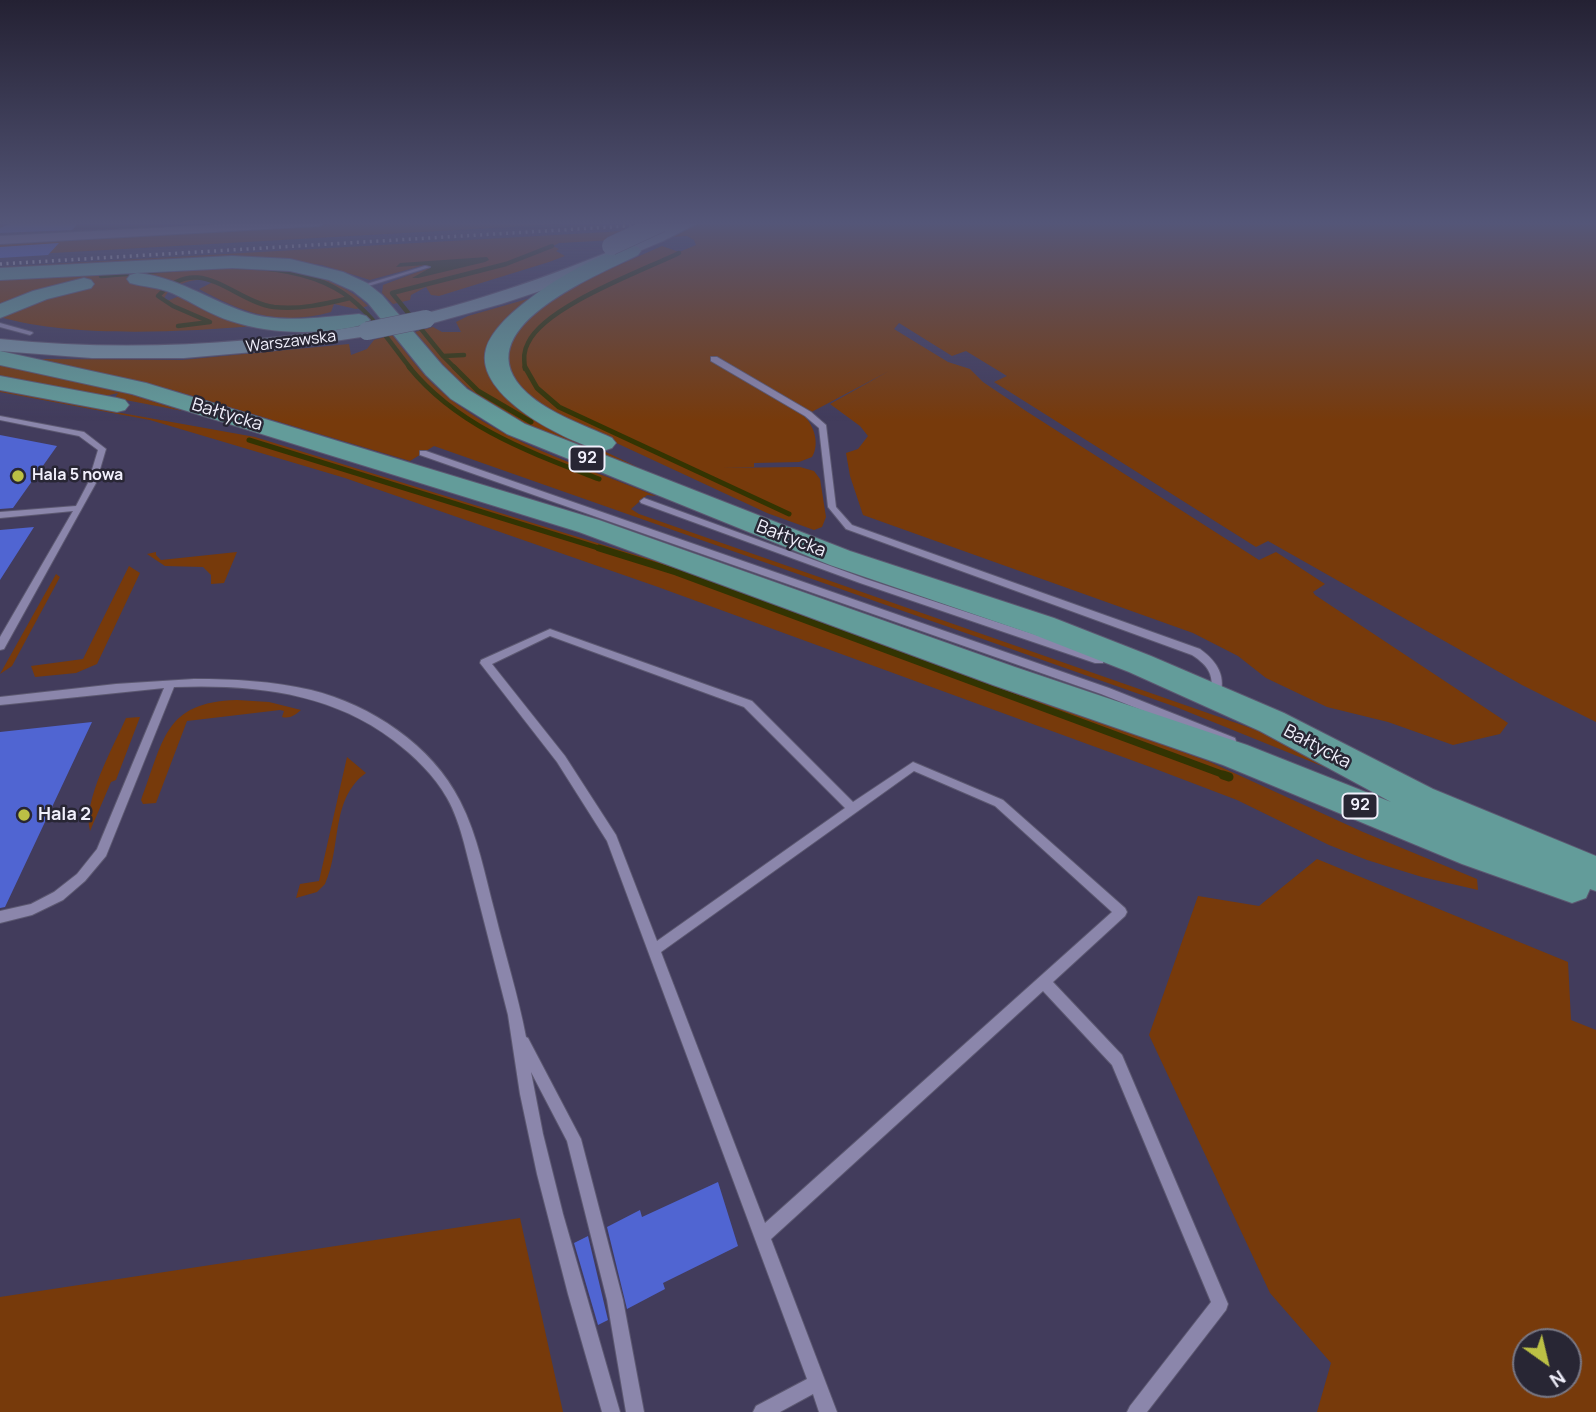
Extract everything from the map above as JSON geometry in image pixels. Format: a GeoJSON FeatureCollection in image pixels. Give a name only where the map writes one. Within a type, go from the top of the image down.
{"type":"FeatureCollection","features":[{"type":"Feature","properties":{"kind":"main road"},"geometry":{"type":"LineString","coordinates":[[0,312],[48,292],[64,289]]}},
{"type":"Feature","properties":{"kind":"main road"},"geometry":{"type":"LineString","coordinates":[[184,289],[224,311],[254,321],[363,326]]}},
{"type":"Feature","properties":{"kind":"main road","name":"Bałtycka"},"geometry":{"type":"LineString","coordinates":[[362,289],[374,299],[442,379],[495,418],[560,448],[792,539],[1074,638],[1225,700],[1420,800],[1596,874]]}},
{"type":"Feature","properties":{"kind":"main road","name":"Warszawska"},"geometry":{"type":"LineString","coordinates":[[0,345],[97,353],[182,352],[266,346],[533,289]]}},
{"type":"Feature","properties":{"kind":"main road"},"geometry":{"type":"LineString","coordinates":[[558,289],[537,301],[510,323],[498,341],[496,352],[499,373],[506,386],[528,405],[545,415],[744,512],[792,539]]}},
{"type":"Feature","properties":{"kind":"main road","name":"Warszawska"},"geometry":{"type":"LineString","coordinates":[[0,327],[30,333],[119,340],[198,338],[363,326]]}},
{"type":"Feature","properties":{"kind":"main road","name":"Bałtycka"},"geometry":{"type":"LineString","coordinates":[[0,358],[138,388],[589,526],[1015,680],[1185,737],[1596,895]]}},
{"type":"Feature","properties":{"kind":"main road"},"geometry":{"type":"LineString","coordinates":[[0,383],[302,438]]}},
{"type":"Feature","properties":{"kind":"lane"},"geometry":{"type":"LineString","coordinates":[[714,359],[808,414],[823,427],[832,507],[849,527],[1196,652],[1211,662],[1218,672],[1225,700]]}},
{"type":"Feature","properties":{"kind":"lane"},"geometry":{"type":"LineString","coordinates":[[0,418],[81,433],[102,449],[92,483],[0,646]]}},
{"type":"Feature","properties":{"kind":"lane"},"geometry":{"type":"LineString","coordinates":[[423,453],[724,556],[1192,724],[1398,821]]}},
{"type":"Feature","properties":{"kind":"lane"},"geometry":{"type":"LineString","coordinates":[[465,487],[629,528],[724,556]]}},
{"type":"Feature","properties":{"kind":"lane"},"geometry":{"type":"LineString","coordinates":[[644,501],[863,581],[1225,700]]}},
{"type":"Feature","properties":{"kind":"lane"},"geometry":{"type":"LineString","coordinates":[[0,515],[79,508]]}},
{"type":"Feature","properties":{"kind":"lane"},"geometry":{"type":"LineString","coordinates":[[828,1412],[612,839],[561,759],[485,663],[550,632],[748,704],[853,809]]}},
{"type":"Feature","properties":{"kind":"lane"},"geometry":{"type":"LineString","coordinates":[[0,701],[170,685],[238,683],[313,694],[360,714],[418,751],[450,793],[471,841],[518,1034],[527,1093],[570,1273],[611,1412]]}},
{"type":"Feature","properties":{"kind":"lane"},"geometry":{"type":"LineString","coordinates":[[0,917],[39,908],[75,884],[89,870],[102,852],[170,685]]}},
{"type":"Feature","properties":{"kind":"lane"},"geometry":{"type":"LineString","coordinates":[[654,950],[914,766],[999,803],[1121,912],[761,1237]]}},
{"type":"Feature","properties":{"kind":"lane"},"geometry":{"type":"LineString","coordinates":[[1044,982],[1117,1060],[1220,1304],[1136,1412]]}},
{"type":"Feature","properties":{"kind":"lane"},"geometry":{"type":"LineString","coordinates":[[518,1034],[574,1139],[613,1290],[635,1412]]}},
{"type":"Feature","properties":{"kind":"lane"},"geometry":{"type":"LineString","coordinates":[[762,1412],[816,1383]]}},
{"type":"Feature","properties":{"kind":"shaded area"},"geometry":{"type":"Polygon","coordinates":[[[0,289],[172,289],[164,299],[167,301],[182,295],[255,326],[194,330],[93,331],[29,324],[0,317],[0,289]]]}},
{"type":"Feature","properties":{"kind":"shaded area"},"geometry":{"type":"Polygon","coordinates":[[[199,289],[345,289],[368,306],[356,309],[334,304],[331,312],[295,318],[279,317],[248,311],[199,289]]]}},
{"type":"Feature","properties":{"kind":"shaded area"},"geometry":{"type":"Polygon","coordinates":[[[383,289],[422,289],[411,295],[410,300],[393,304],[382,293],[383,289]]]}},
{"type":"Feature","properties":{"kind":"shaded area"},"geometry":{"type":"Polygon","coordinates":[[[427,289],[462,289],[439,296],[431,295],[427,289]]]}},
{"type":"Feature","properties":{"kind":"shaded area"},"geometry":{"type":"Polygon","coordinates":[[[566,289],[1596,289],[1596,722],[1522,685],[1268,541],[1256,547],[994,382],[1007,376],[966,351],[952,356],[899,323],[894,329],[948,362],[970,369],[983,382],[1026,411],[1259,560],[1276,552],[1325,584],[1313,592],[1315,595],[1508,723],[1500,734],[1453,745],[1388,722],[1327,707],[1266,678],[1238,656],[1193,633],[863,515],[850,476],[846,453],[858,449],[868,436],[860,426],[830,404],[889,371],[804,416],[815,435],[816,446],[812,457],[799,462],[754,463],[754,467],[722,468],[800,467],[814,471],[820,479],[826,517],[822,527],[814,530],[767,513],[554,414],[528,397],[505,368],[513,328],[566,289]]]}},
{"type":"Feature","properties":{"kind":"shaded area"},"geometry":{"type":"Polygon","coordinates":[[[531,298],[504,321],[490,341],[486,360],[491,377],[503,393],[544,422],[648,472],[554,437],[487,402],[446,368],[415,332],[433,327],[442,332],[461,332],[456,322],[468,316],[531,298]]]}},
{"type":"Feature","properties":{"kind":"shaded area"},"geometry":{"type":"Polygon","coordinates":[[[392,335],[433,384],[483,421],[539,450],[656,496],[647,495],[631,509],[639,514],[1262,732],[1344,775],[1176,707],[434,446],[410,461],[169,389],[40,359],[182,360],[349,344],[351,355],[367,349],[374,340],[392,335]]]}},
{"type":"Feature","properties":{"kind":"shaded area"},"geometry":{"type":"Polygon","coordinates":[[[0,365],[123,392],[183,411],[115,398],[118,393],[71,404],[255,437],[678,568],[1210,762],[1363,832],[1477,879],[1478,890],[1367,860],[1329,845],[1237,800],[1153,768],[658,587],[345,478],[150,420],[0,392],[0,365]]]}},
{"type":"Feature","properties":{"kind":"shaded area"},"geometry":{"type":"Polygon","coordinates":[[[156,552],[161,560],[237,552],[224,583],[211,584],[211,575],[203,567],[165,566],[147,554],[156,552]]]}},
{"type":"Feature","properties":{"kind":"shaded area"},"geometry":{"type":"Polygon","coordinates":[[[129,566],[140,573],[97,664],[76,673],[35,677],[31,666],[83,659],[129,566]]]}},
{"type":"Feature","properties":{"kind":"shaded area"},"geometry":{"type":"Polygon","coordinates":[[[56,574],[60,577],[12,666],[0,674],[56,574]]]}},
{"type":"Feature","properties":{"kind":"shaded area"},"geometry":{"type":"Polygon","coordinates":[[[213,702],[269,702],[301,710],[288,717],[282,717],[284,711],[280,710],[187,721],[156,803],[143,804],[141,800],[162,743],[180,717],[194,708],[213,702]]]}},
{"type":"Feature","properties":{"kind":"shaded area"},"geometry":{"type":"Polygon","coordinates":[[[140,717],[116,780],[111,782],[90,831],[91,805],[107,758],[126,718],[140,717]]]}},
{"type":"Feature","properties":{"kind":"shaded area"},"geometry":{"type":"Polygon","coordinates":[[[347,757],[366,773],[347,796],[325,884],[317,892],[296,898],[300,884],[319,881],[347,757]]]}},
{"type":"Feature","properties":{"kind":"shaded area"},"geometry":{"type":"Polygon","coordinates":[[[1317,859],[1568,962],[1571,1020],[1596,1030],[1596,1412],[1317,1412],[1331,1363],[1270,1293],[1149,1035],[1198,896],[1259,906],[1317,859]]]}},
{"type":"Feature","properties":{"kind":"shaded area"},"geometry":{"type":"Polygon","coordinates":[[[520,1218],[563,1412],[0,1412],[0,1297],[520,1218]]]}},
{"type":"Feature","properties":{"kind":"building","name":"Hala 5 nowa"},"geometry":{"type":"Polygon","coordinates":[[[0,435],[57,446],[13,508],[0,509],[0,435]]]}},
{"type":"Feature","properties":{"kind":"building"},"geometry":{"type":"Polygon","coordinates":[[[34,527],[0,580],[0,530],[34,527]]]}},
{"type":"Feature","properties":{"kind":"building","name":"Hala 2"},"geometry":{"type":"Polygon","coordinates":[[[92,722],[5,907],[0,908],[0,732],[92,722]]]}},
{"type":"Feature","properties":{"kind":"building"},"geometry":{"type":"Polygon","coordinates":[[[718,1182],[738,1246],[663,1283],[665,1289],[627,1309],[607,1227],[640,1210],[642,1217],[718,1182]]]}},
{"type":"Feature","properties":{"kind":"building"},"geometry":{"type":"Polygon","coordinates":[[[588,1236],[608,1320],[598,1325],[574,1243],[588,1236]]]}},
{"type":"Feature","properties":{"kind":"waterway"},"geometry":{"type":"LineString","coordinates":[[166,289],[158,296],[173,306],[210,322],[178,326]]}},
{"type":"Feature","properties":{"kind":"waterway"},"geometry":{"type":"LineString","coordinates":[[230,289],[259,303],[283,308],[349,298]]}},
{"type":"Feature","properties":{"kind":"waterway"},"geometry":{"type":"LineString","coordinates":[[335,289],[349,298]]}},
{"type":"Feature","properties":{"kind":"waterway"},"geometry":{"type":"LineString","coordinates":[[408,289],[392,293],[443,356]]}},
{"type":"Feature","properties":{"kind":"waterway"},"geometry":{"type":"LineString","coordinates":[[525,369],[524,359],[528,343],[538,329],[573,303],[601,289]]}},
{"type":"Feature","properties":{"kind":"waterway"},"geometry":{"type":"LineString","coordinates":[[349,298],[380,328],[411,369]]}},
{"type":"Feature","properties":{"kind":"waterway"},"geometry":{"type":"LineString","coordinates":[[443,356],[464,355]]}},
{"type":"Feature","properties":{"kind":"waterway"},"geometry":{"type":"LineString","coordinates":[[443,356],[478,391],[531,422]]}},
{"type":"Feature","properties":{"kind":"waterway"},"geometry":{"type":"LineString","coordinates":[[409,367],[428,388],[472,422],[521,448],[599,479]]}},
{"type":"Feature","properties":{"kind":"waterway"},"geometry":{"type":"LineString","coordinates":[[525,367],[537,388],[559,407],[789,514]]}},
{"type":"Feature","properties":{"kind":"waterway"},"geometry":{"type":"LineString","coordinates":[[249,440],[605,550]]}},
{"type":"Feature","properties":{"kind":"waterway"},"geometry":{"type":"LineString","coordinates":[[599,548],[676,572],[1227,776]]}},
{"type":"Feature","properties":{"kind":"waterway"},"geometry":{"type":"LineString","coordinates":[[1223,775],[1229,777]]}},
{"type":"Feature","properties":{"kind":"place","name":"Hala 5 nowa"},"geometry":{"type":"Point","coordinates":[18,476]}},
{"type":"Feature","properties":{"kind":"place","name":"Hala 2"},"geometry":{"type":"Point","coordinates":[24,815]}}]}
